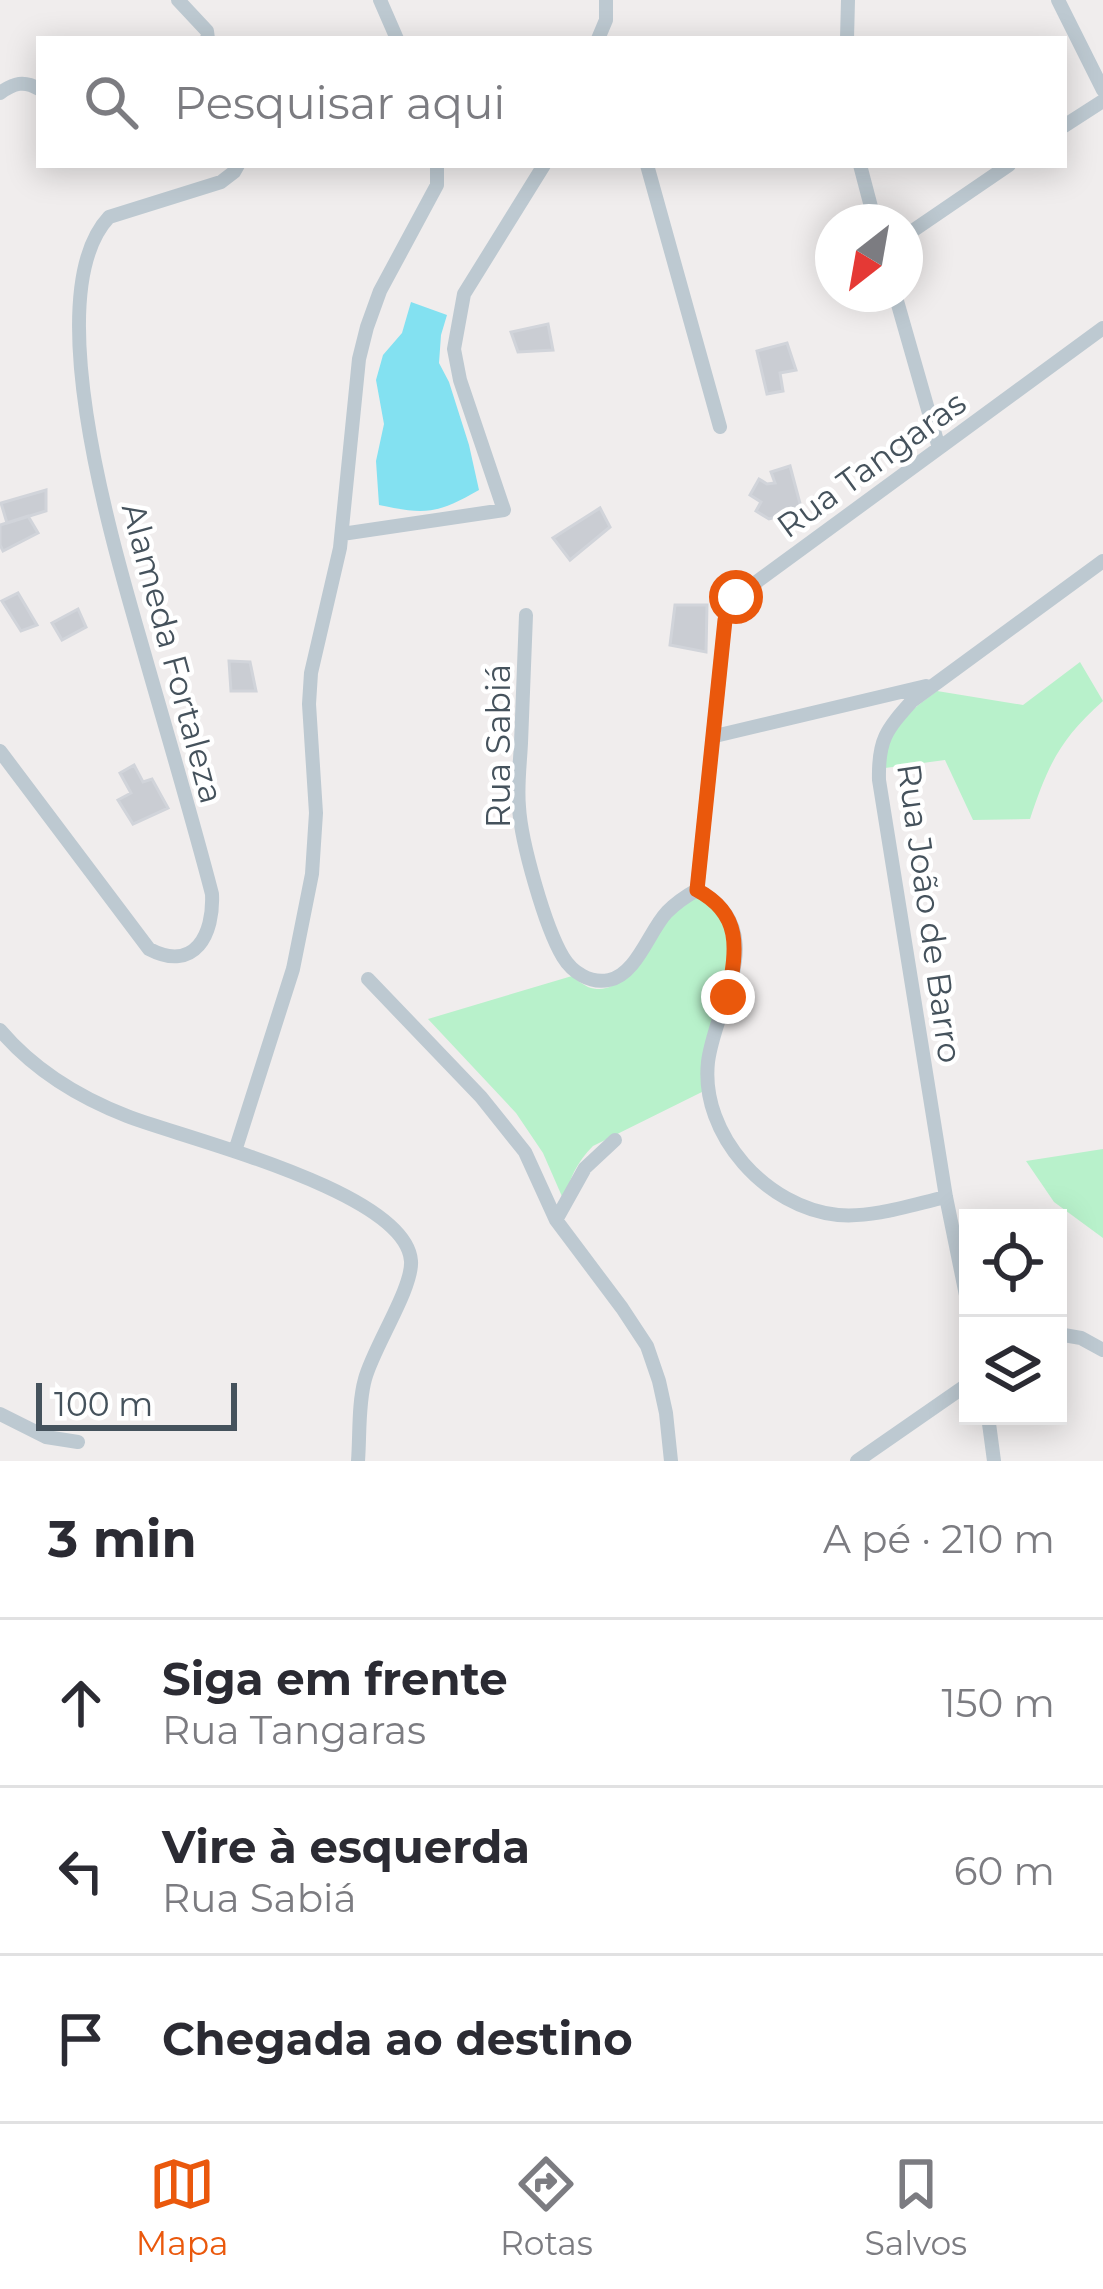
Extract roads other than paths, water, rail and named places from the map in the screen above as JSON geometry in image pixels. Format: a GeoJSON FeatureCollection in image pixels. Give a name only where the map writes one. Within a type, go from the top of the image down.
{"type":"FeatureCollection","features":[{"type":"Feature","properties":{"kind":"street"},"geometry":{"type":"LineString","coordinates":[[178,0],[208,36]]}},
{"type":"Feature","properties":{"kind":"street"},"geometry":{"type":"LineString","coordinates":[[380,0],[396,36]]}},
{"type":"Feature","properties":{"kind":"street"},"geometry":{"type":"LineString","coordinates":[[607,0],[610,36]]}},
{"type":"Feature","properties":{"kind":"street"},"geometry":{"type":"LineString","coordinates":[[847,36],[848,0]]}},
{"type":"Feature","properties":{"kind":"street"},"geometry":{"type":"LineString","coordinates":[[1058,0],[1103,90]]}},
{"type":"Feature","properties":{"kind":"street"},"geometry":{"type":"LineString","coordinates":[[599,36],[606,20]]}},
{"type":"Feature","properties":{"kind":"street"},"geometry":{"type":"LineString","coordinates":[[0,93],[18,83],[36,88]]}},
{"type":"Feature","properties":{"kind":"street"},"geometry":{"type":"LineString","coordinates":[[1067,124],[1103,101]]}},
{"type":"Feature","properties":{"kind":"street","name":"Alameda Fortaleza"},"geometry":{"type":"LineString","coordinates":[[0,751],[149,949],[174,956],[198,946],[210,926],[212,894],[109,526],[87,429],[79,332],[81,290],[89,247],[109,217],[220,182],[236,168]]}},
{"type":"Feature","properties":{"kind":"street"},"geometry":{"type":"LineString","coordinates":[[235,1151],[292,969],[313,874],[316,813],[311,673],[342,534],[359,359],[380,291],[437,185],[437,168]]}},
{"type":"Feature","properties":{"kind":"street"},"geometry":{"type":"LineString","coordinates":[[342,534],[505,510],[454,350],[464,295],[542,168]]}},
{"type":"Feature","properties":{"kind":"street"},"geometry":{"type":"LineString","coordinates":[[647,168],[720,428]]}},
{"type":"Feature","properties":{"kind":"street"},"geometry":{"type":"LineString","coordinates":[[861,168],[870,204]]}},
{"type":"Feature","properties":{"kind":"street"},"geometry":{"type":"LineString","coordinates":[[923,224],[1006,168]]}},
{"type":"Feature","properties":{"kind":"street"},"geometry":{"type":"LineString","coordinates":[[900,312],[939,448]]}},
{"type":"Feature","properties":{"kind":"street","name":"Rua Tangaras"},"geometry":{"type":"LineString","coordinates":[[697,890],[725,620],[736,597],[1103,328]]}},
{"type":"Feature","properties":{"kind":"street","name":"Rua João de Barro"},"geometry":{"type":"LineString","coordinates":[[959,1261],[878,750],[889,727],[912,701],[1103,561]]}},
{"type":"Feature","properties":{"kind":"street","name":"Rua Sabiá"},"geometry":{"type":"LineString","coordinates":[[526,614],[519,806],[524,840],[563,957],[586,978],[615,979],[666,913],[697,890]]}},
{"type":"Feature","properties":{"kind":"street"},"geometry":{"type":"LineString","coordinates":[[715,736],[935,684]]}},
{"type":"Feature","properties":{"kind":"street"},"geometry":{"type":"LineString","coordinates":[[697,890],[714,899],[731,921],[736,954],[708,1061],[709,1093],[716,1120],[746,1165],[790,1201],[835,1215],[875,1214],[946,1197]]}},
{"type":"Feature","properties":{"kind":"street"},"geometry":{"type":"LineString","coordinates":[[368,979],[508,1128],[525,1152],[556,1220],[647,1346],[666,1413],[671,1461]]}},
{"type":"Feature","properties":{"kind":"street"},"geometry":{"type":"LineString","coordinates":[[0,1030],[47,1075],[111,1108],[308,1178],[362,1206],[397,1233],[411,1260],[409,1280],[364,1381],[358,1461]]}},
{"type":"Feature","properties":{"kind":"street"},"geometry":{"type":"LineString","coordinates":[[556,1220],[585,1168],[616,1140]]}},
{"type":"Feature","properties":{"kind":"street"},"geometry":{"type":"LineString","coordinates":[[1067,1336],[1103,1350]]}},
{"type":"Feature","properties":{"kind":"street"},"geometry":{"type":"LineString","coordinates":[[857,1461],[959,1390]]}},
{"type":"Feature","properties":{"kind":"street"},"geometry":{"type":"LineString","coordinates":[[0,1414],[46,1437],[79,1442]]}},
{"type":"Feature","properties":{"kind":"street"},"geometry":{"type":"LineString","coordinates":[[989,1425],[994,1461]]}},
{"type":"Feature","properties":{"kind":"water"},"geometry":{"type":"Polygon","coordinates":[[[411,302],[447,315],[439,363],[469,445],[479,490],[431,510],[379,505],[376,461],[384,424],[376,380],[383,355],[402,333],[411,302]]]}}]}
